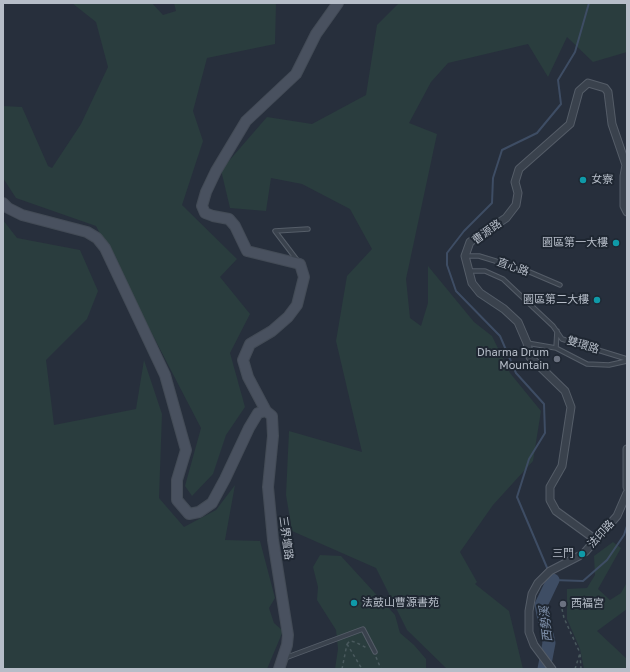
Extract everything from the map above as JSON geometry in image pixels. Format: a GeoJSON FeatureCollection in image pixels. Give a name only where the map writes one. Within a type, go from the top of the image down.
{"type":"FeatureCollection","features":[{"type":"Feature","properties":{"kind":"street"},"geometry":{"type":"LineString","coordinates":[[300,264],[247,251],[235,226],[229,219],[205,213],[202,206],[206,192],[216,172],[246,121],[296,74],[316,34],[338,3]]}},
{"type":"Feature","properties":{"kind":"street","name":"曹源路"},"geometry":{"type":"LineString","coordinates":[[596,540],[556,511],[550,500],[550,487],[562,466],[572,407],[564,391],[530,357],[527,343],[518,322],[504,309],[480,293],[472,283],[465,256],[470,242],[506,218],[516,205],[518,193],[515,182],[519,169],[570,124],[579,91],[588,83],[605,88],[608,92],[612,124],[626,164],[624,176],[624,206],[627,212]]}},
{"type":"Feature","properties":{"kind":"street"},"geometry":{"type":"LineString","coordinates":[[3,202],[8,208],[22,215],[87,232],[97,238],[105,248],[165,375],[186,450],[177,480],[177,500],[189,514],[199,512],[212,503],[226,480],[252,423],[258,413],[266,411]]}},
{"type":"Feature","properties":{"kind":"street","name":"三界壇路"},"geometry":{"type":"LineString","coordinates":[[279,669],[287,645],[288,624],[271,525],[268,487],[273,423],[272,416],[266,411],[248,377],[243,360],[250,344],[272,331],[288,317],[297,305],[304,277],[300,264]]}},
{"type":"Feature","properties":{"kind":"street"},"geometry":{"type":"LineString","coordinates":[[627,449],[627,487]]}},
{"type":"Feature","properties":{"kind":"street","name":"法印路"},"geometry":{"type":"LineString","coordinates":[[552,669],[534,645],[529,632],[529,611],[532,594],[538,583],[550,571],[582,554],[596,540],[617,516],[627,493]]}},
{"type":"Feature","properties":{"kind":"lane"},"geometry":{"type":"LineString","coordinates":[[300,264],[275,231],[308,229]]}},
{"type":"Feature","properties":{"kind":"lane","name":"直心路"},"geometry":{"type":"LineString","coordinates":[[465,256],[479,256],[525,270],[560,285]]}},
{"type":"Feature","properties":{"kind":"lane","name":"雙環路"},"geometry":{"type":"LineString","coordinates":[[469,271],[485,271],[503,279],[557,331],[562,339],[627,360]]}},
{"type":"Feature","properties":{"kind":"lane"},"geometry":{"type":"LineString","coordinates":[[556,348],[557,331]]}},
{"type":"Feature","properties":{"kind":"lane"},"geometry":{"type":"LineString","coordinates":[[527,343],[556,348],[587,364],[609,365],[627,360]]}},
{"type":"Feature","properties":{"kind":"lane"},"geometry":{"type":"LineString","coordinates":[[283,658],[363,629],[374,652]]}},
{"type":"Feature","properties":{"kind":"path"},"geometry":{"type":"LineString","coordinates":[[562,610],[564,618],[580,653],[581,669]]}},
{"type":"Feature","properties":{"kind":"path"},"geometry":{"type":"LineString","coordinates":[[342,669],[347,644],[350,641],[374,652],[381,669]]}},
{"type":"Feature","properties":{"kind":"path"},"geometry":{"type":"LineString","coordinates":[[347,644],[362,669]]}},
{"type":"Feature","properties":{"kind":"path"},"geometry":{"type":"LineString","coordinates":[[575,669],[580,653]]}},
{"type":"Feature","properties":{"kind":"shaded area"},"geometry":{"type":"Polygon","coordinates":[[[72,3],[152,3],[163,15],[176,11],[174,3],[276,3],[275,44],[207,58],[193,111],[203,141],[182,205],[237,259],[220,277],[250,314],[230,353],[245,407],[226,435],[213,474],[192,496],[185,486],[201,428],[96,226],[16,198],[3,178],[3,106],[22,107],[48,166],[52,168],[81,124],[108,67],[96,22],[72,3]]]}},
{"type":"Feature","properties":{"kind":"shaded area"},"geometry":{"type":"Polygon","coordinates":[[[399,3],[627,3],[627,52],[593,62],[567,37],[548,77],[528,44],[448,63],[431,82],[409,123],[437,134],[406,279],[410,318],[421,326],[428,303],[428,266],[474,322],[492,336],[510,373],[541,411],[533,461],[493,505],[460,552],[477,582],[475,584],[509,611],[523,669],[447,669],[407,630],[376,568],[292,531],[286,495],[289,431],[362,452],[336,341],[347,276],[372,249],[350,209],[302,184],[271,178],[266,211],[230,208],[221,170],[267,117],[312,124],[366,95],[377,25],[399,3]]]}},
{"type":"Feature","properties":{"kind":"shaded area"},"geometry":{"type":"Polygon","coordinates":[[[3,220],[17,238],[80,250],[98,291],[87,319],[46,360],[54,425],[136,409],[144,360],[162,414],[159,498],[184,527],[216,510],[235,485],[225,540],[260,541],[275,598],[269,608],[274,623],[283,631],[267,669],[3,669],[3,220]]]}},
{"type":"Feature","properties":{"kind":"shaded area"},"geometry":{"type":"Polygon","coordinates":[[[613,542],[621,548],[598,589],[610,600],[621,593],[627,582],[627,609],[597,631],[627,659],[627,669],[584,669],[580,649],[567,619],[567,589],[587,588],[595,575],[594,556],[613,542]]]}},
{"type":"Feature","properties":{"kind":"shaded area"},"geometry":{"type":"Polygon","coordinates":[[[320,555],[341,556],[395,615],[400,633],[414,645],[426,659],[426,669],[335,669],[338,649],[336,630],[317,600],[318,587],[313,567],[320,555]]]}},
{"type":"Feature","properties":{"kind":"waterway"},"geometry":{"type":"LineString","coordinates":[[548,570],[517,497],[529,459],[545,433],[544,404],[516,373],[500,336],[456,291],[447,265],[447,253],[464,231],[492,203],[493,178],[502,150],[537,133],[561,104],[558,80],[575,52],[589,3]]}},
{"type":"Feature","properties":{"kind":"waterway"},"geometry":{"type":"LineString","coordinates":[[550,574],[553,580],[583,581],[607,560],[624,535],[627,526]]}},
{"type":"Feature","properties":{"kind":"waterway","name":"西勢溪"},"geometry":{"type":"LineString","coordinates":[[544,669],[549,643],[541,605],[553,580]]}},
{"type":"Feature","properties":{"kind":"place","name":"女寮"},"geometry":{"type":"Point","coordinates":[583,180]}},
{"type":"Feature","properties":{"kind":"place","name":"園區第一大樓"},"geometry":{"type":"Point","coordinates":[616,243]}},
{"type":"Feature","properties":{"kind":"place","name":"園區第二大樓"},"geometry":{"type":"Point","coordinates":[597,300]}},
{"type":"Feature","properties":{"kind":"place","name":"Dharma Drum Mountain"},"geometry":{"type":"Point","coordinates":[557,359]}},
{"type":"Feature","properties":{"kind":"place","name":"三門"},"geometry":{"type":"Point","coordinates":[582,554]}},
{"type":"Feature","properties":{"kind":"place","name":"法鼓山曹源書苑"},"geometry":{"type":"Point","coordinates":[354,603]}},
{"type":"Feature","properties":{"kind":"place","name":"西福宮"},"geometry":{"type":"Point","coordinates":[563,604]}}]}
